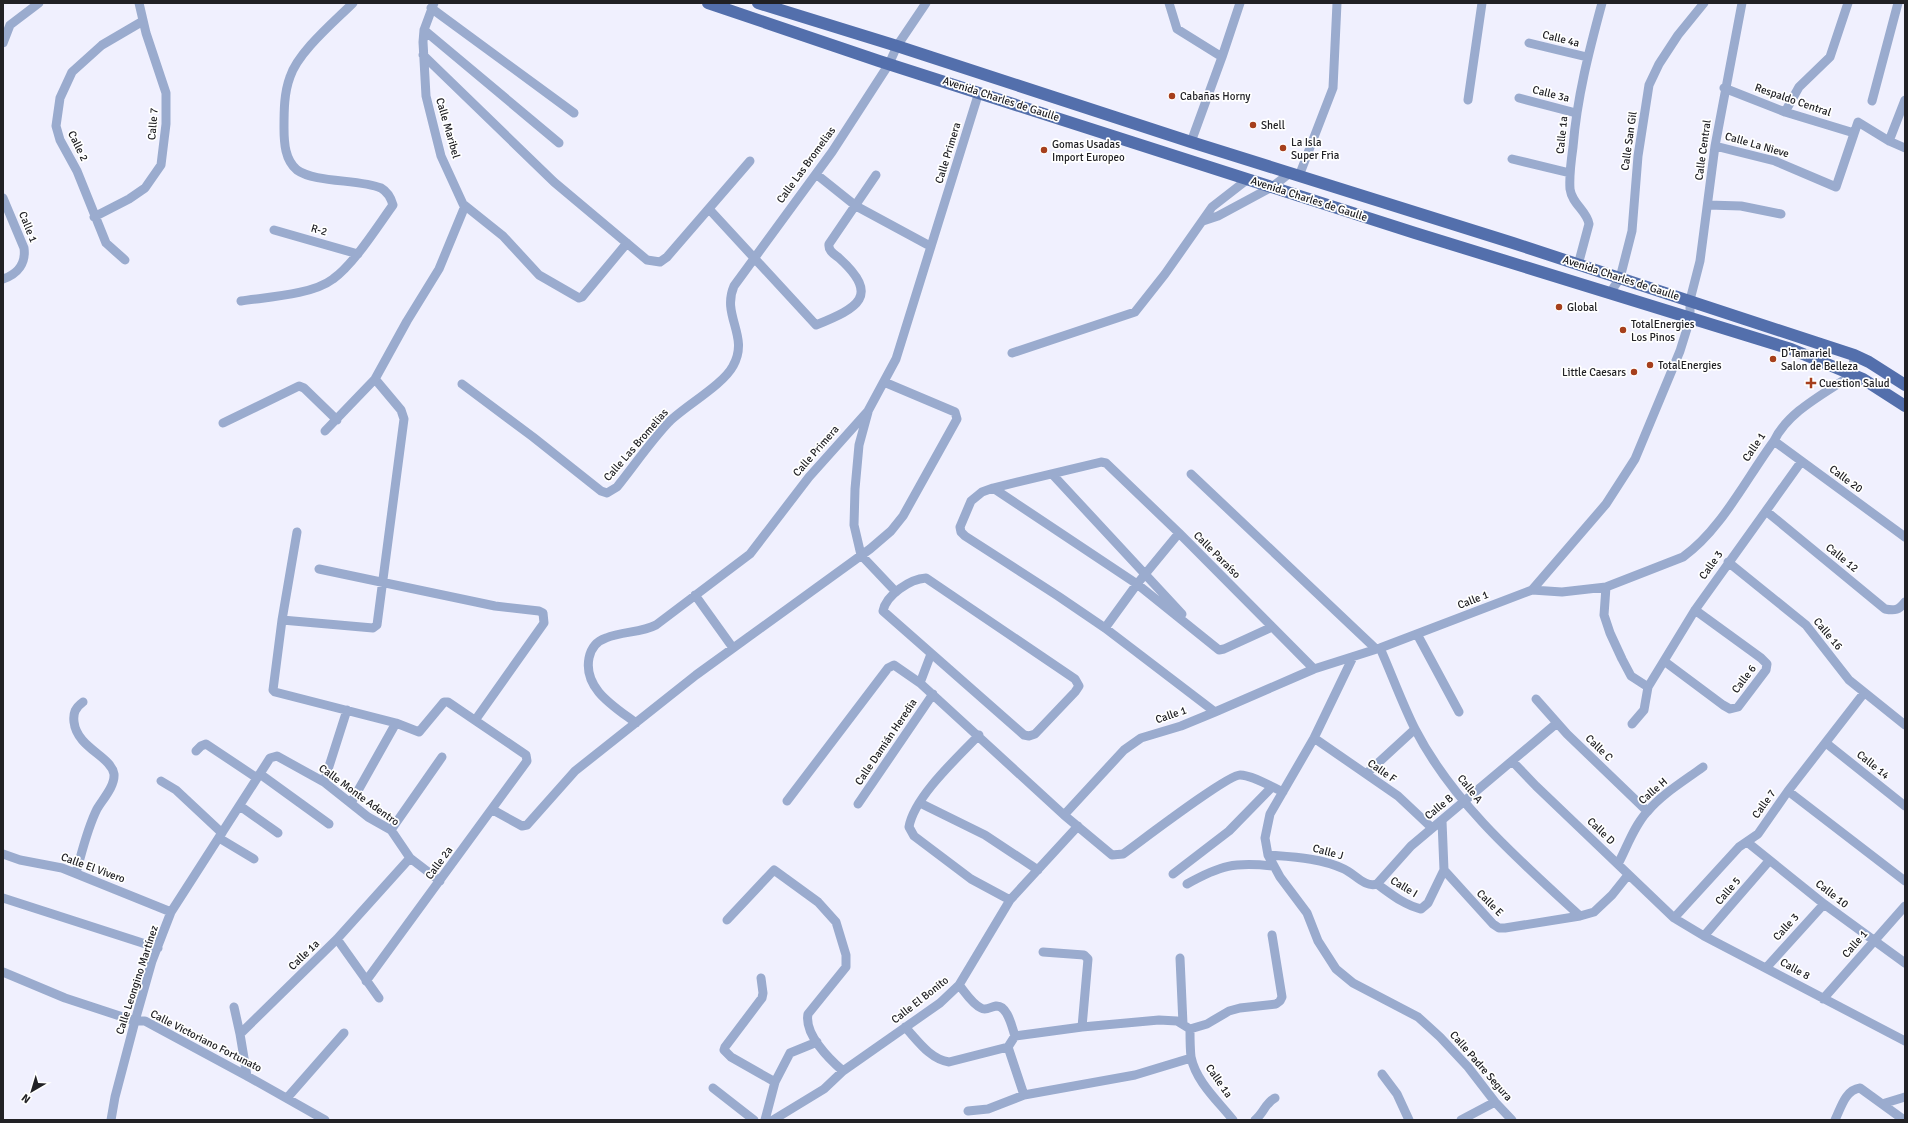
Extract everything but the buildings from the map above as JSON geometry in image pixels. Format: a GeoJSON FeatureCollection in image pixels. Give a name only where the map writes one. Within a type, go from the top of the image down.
{"type":"FeatureCollection","features":[{"type":"Feature","properties":{"kind":"main road","name":"Avenida Charles de Gaulle"},"geometry":{"type":"LineString","coordinates":[[708,3],[889,64],[1415,234],[1791,350],[1853,374],[1905,406]]}},
{"type":"Feature","properties":{"kind":"main road","name":"Avenida Charles de Gaulle"},"geometry":{"type":"LineString","coordinates":[[758,3],[897,46],[1294,175],[1506,240],[1578,265],[1690,300],[1854,355],[1869,362],[1905,385]]}},
{"type":"Feature","properties":{"kind":"street"},"geometry":{"type":"LineString","coordinates":[[3,43],[10,24],[39,3]]}},
{"type":"Feature","properties":{"kind":"street","name":"Calle 7"},"geometry":{"type":"LineString","coordinates":[[94,217],[129,199],[145,188],[161,165],[166,124],[166,93],[143,22],[139,3]]}},
{"type":"Feature","properties":{"kind":"street"},"geometry":{"type":"LineString","coordinates":[[241,301],[304,291],[333,280],[358,254],[392,205],[391,198],[380,188],[318,177],[298,171],[291,164],[286,154],[284,137],[285,96],[290,77],[297,62],[353,3]]}},
{"type":"Feature","properties":{"kind":"street","name":"Calle Las Bromelias"},"geometry":{"type":"LineString","coordinates":[[462,384],[607,494],[617,487],[669,422],[706,392],[733,366],[739,351],[739,339],[730,310],[730,301],[734,286],[816,174],[889,64],[897,46],[926,3]]}},
{"type":"Feature","properties":{"kind":"street"},"geometry":{"type":"LineString","coordinates":[[1169,3],[1177,29],[1222,57]]}},
{"type":"Feature","properties":{"kind":"street"},"geometry":{"type":"LineString","coordinates":[[1191,142],[1240,3]]}},
{"type":"Feature","properties":{"kind":"street"},"geometry":{"type":"LineString","coordinates":[[1203,222],[1218,216],[1294,175],[1333,88],[1337,3]]}},
{"type":"Feature","properties":{"kind":"street"},"geometry":{"type":"LineString","coordinates":[[1468,100],[1482,3]]}},
{"type":"Feature","properties":{"kind":"street","name":"Calle 1a"},"geometry":{"type":"LineString","coordinates":[[1578,265],[1589,224],[1587,218],[1572,198],[1570,173],[1576,113],[1587,57],[1602,3]]}},
{"type":"Feature","properties":{"kind":"street","name":"Calle San Gil"},"geometry":{"type":"LineString","coordinates":[[1610,294],[1620,278],[1632,231],[1638,156],[1649,85],[1663,58],[1678,35],[1704,3]]}},
{"type":"Feature","properties":{"kind":"street","name":"Calle Central"},"geometry":{"type":"LineString","coordinates":[[1690,319],[1690,300],[1700,262],[1724,88],[1742,3]]}},
{"type":"Feature","properties":{"kind":"street"},"geometry":{"type":"LineString","coordinates":[[1784,112],[1799,86],[1831,55],[1848,3]]}},
{"type":"Feature","properties":{"kind":"street"},"geometry":{"type":"LineString","coordinates":[[1872,101],[1898,3]]}},
{"type":"Feature","properties":{"kind":"street"},"geometry":{"type":"LineString","coordinates":[[432,6],[574,113]]}},
{"type":"Feature","properties":{"kind":"street","name":"Calle Maribel"},"geometry":{"type":"LineString","coordinates":[[432,6],[424,30],[423,55],[426,96],[441,156],[465,206],[503,236],[539,275],[578,298],[582,297],[627,243]]}},
{"type":"Feature","properties":{"kind":"street","name":"Calle 2"},"geometry":{"type":"LineString","coordinates":[[125,260],[106,243],[94,217],[77,171],[60,140],[56,126],[60,98],[72,72],[102,45],[143,22]]}},
{"type":"Feature","properties":{"kind":"street"},"geometry":{"type":"LineString","coordinates":[[424,30],[559,143]]}},
{"type":"Feature","properties":{"kind":"street","name":"Calle 4a"},"geometry":{"type":"LineString","coordinates":[[1529,44],[1587,57]]}},
{"type":"Feature","properties":{"kind":"street"},"geometry":{"type":"LineString","coordinates":[[423,55],[554,182],[647,260],[660,262],[667,257],[750,161]]}},
{"type":"Feature","properties":{"kind":"street","name":"Respaldo Central"},"geometry":{"type":"LineString","coordinates":[[1724,88],[1784,112],[1854,133]]}},
{"type":"Feature","properties":{"kind":"street","name":"Calle Primera"},"geometry":{"type":"LineString","coordinates":[[636,723],[604,698],[595,688],[590,677],[588,663],[590,653],[594,646],[608,637],[653,627],[750,554],[809,476],[868,411],[896,359],[979,92]]}},
{"type":"Feature","properties":{"kind":"street","name":"Calle 3a"},"geometry":{"type":"LineString","coordinates":[[1519,98],[1576,113]]}},
{"type":"Feature","properties":{"kind":"street"},"geometry":{"type":"LineString","coordinates":[[1889,141],[1905,100]]}},
{"type":"Feature","properties":{"kind":"street"},"geometry":{"type":"LineString","coordinates":[[1854,133],[1858,122],[1889,141],[1905,148]]}},
{"type":"Feature","properties":{"kind":"street","name":"Calle La Nieve"},"geometry":{"type":"LineString","coordinates":[[1715,146],[1776,161],[1836,187],[1854,133]]}},
{"type":"Feature","properties":{"kind":"street"},"geometry":{"type":"LineString","coordinates":[[1512,159],[1570,173]]}},
{"type":"Feature","properties":{"kind":"street"},"geometry":{"type":"LineString","coordinates":[[816,174],[856,206],[930,246]]}},
{"type":"Feature","properties":{"kind":"street"},"geometry":{"type":"LineString","coordinates":[[709,209],[816,325],[834,318],[858,302],[861,295],[862,287],[854,272],[828,248],[829,244],[876,176]]}},
{"type":"Feature","properties":{"kind":"street"},"geometry":{"type":"LineString","coordinates":[[1012,353],[1135,312],[1166,274],[1212,207],[1248,179]]}},
{"type":"Feature","properties":{"kind":"street","name":"Calle 1"},"geometry":{"type":"LineString","coordinates":[[3,198],[24,248],[25,255],[24,263],[18,270],[3,279]]}},
{"type":"Feature","properties":{"kind":"street"},"geometry":{"type":"LineString","coordinates":[[1708,205],[1741,206],[1781,214]]}},
{"type":"Feature","properties":{"kind":"street"},"geometry":{"type":"LineString","coordinates":[[325,431],[375,378],[438,268],[465,206]]}},
{"type":"Feature","properties":{"kind":"street","name":"R-2"},"geometry":{"type":"LineString","coordinates":[[274,230],[358,254]]}},
{"type":"Feature","properties":{"kind":"street"},"geometry":{"type":"LineString","coordinates":[[1532,590],[1606,504],[1634,459],[1663,393],[1690,319]]}},
{"type":"Feature","properties":{"kind":"street"},"geometry":{"type":"LineString","coordinates":[[1853,374],[1854,355]]}},
{"type":"Feature","properties":{"kind":"street","name":"Calle 1"},"geometry":{"type":"LineString","coordinates":[[1064,815],[1124,750],[1134,742],[1215,712],[1314,669],[1378,649],[1532,590],[1562,592],[1606,587],[1673,561],[1693,550],[1717,523],[1774,441],[1779,429],[1789,418],[1853,374]]}},
{"type":"Feature","properties":{"kind":"street"},"geometry":{"type":"LineString","coordinates":[[282,620],[373,628],[377,625],[404,419],[401,410],[375,378]]}},
{"type":"Feature","properties":{"kind":"street"},"geometry":{"type":"LineString","coordinates":[[493,810],[522,826],[527,825],[575,771],[696,675],[861,555],[891,531],[903,516],[957,419],[955,412],[884,382]]}},
{"type":"Feature","properties":{"kind":"street"},"geometry":{"type":"LineString","coordinates":[[223,424],[299,386],[304,388],[337,420]]}},
{"type":"Feature","properties":{"kind":"street"},"geometry":{"type":"LineString","coordinates":[[868,411],[859,444],[855,489],[854,525],[861,555],[896,592]]}},
{"type":"Feature","properties":{"kind":"street","name":"Calle 20"},"geometry":{"type":"LineString","coordinates":[[1774,441],[1905,537]]}},
{"type":"Feature","properties":{"kind":"street","name":"Calle Paraíso"},"geometry":{"type":"LineString","coordinates":[[1053,475],[1101,462],[1112,467],[1314,669]]}},
{"type":"Feature","properties":{"kind":"street","name":"Calle 3"},"geometry":{"type":"LineString","coordinates":[[1648,687],[1695,610],[1801,462]]}},
{"type":"Feature","properties":{"kind":"street"},"geometry":{"type":"LineString","coordinates":[[1191,474],[1378,649]]}},
{"type":"Feature","properties":{"kind":"street"},"geometry":{"type":"LineString","coordinates":[[1196,631],[1146,574],[1053,475],[992,488],[982,492],[971,502],[960,527],[961,532],[1105,628],[1215,712]]}},
{"type":"Feature","properties":{"kind":"street"},"geometry":{"type":"LineString","coordinates":[[992,488],[1137,584],[1218,650],[1224,649],[1272,627]]}},
{"type":"Feature","properties":{"kind":"street","name":"Calle 12"},"geometry":{"type":"LineString","coordinates":[[1766,511],[1885,609],[1894,611],[1900,608],[1905,602]]}},
{"type":"Feature","properties":{"kind":"street"},"geometry":{"type":"LineString","coordinates":[[297,532],[282,620],[273,690],[275,692],[396,722],[419,732],[446,701],[476,720],[544,623],[543,614],[539,611],[495,606],[319,569]]}},
{"type":"Feature","properties":{"kind":"street"},"geometry":{"type":"LineString","coordinates":[[1105,628],[1137,584],[1179,533]]}},
{"type":"Feature","properties":{"kind":"street","name":"Calle 16"},"geometry":{"type":"LineString","coordinates":[[1728,562],[1806,625],[1849,680],[1905,725]]}},
{"type":"Feature","properties":{"kind":"street"},"geometry":{"type":"LineString","coordinates":[[926,578],[1075,679],[1079,686],[1035,734],[1029,736],[1024,735],[883,611],[884,604],[896,592],[918,579],[926,578]]}},
{"type":"Feature","properties":{"kind":"street"},"geometry":{"type":"LineString","coordinates":[[1606,587],[1604,615],[1610,633],[1622,660],[1632,676],[1648,687],[1644,710],[1632,724]]}},
{"type":"Feature","properties":{"kind":"street"},"geometry":{"type":"LineString","coordinates":[[695,595],[734,648]]}},
{"type":"Feature","properties":{"kind":"street","name":"Calle 6"},"geometry":{"type":"LineString","coordinates":[[1664,661],[1722,705],[1730,709],[1738,707],[1766,670],[1767,664],[1761,658],[1695,610]]}},
{"type":"Feature","properties":{"kind":"street"},"geometry":{"type":"LineString","coordinates":[[1417,634],[1459,712]]}},
{"type":"Feature","properties":{"kind":"street","name":"Calle A"},"geometry":{"type":"LineString","coordinates":[[1378,649],[1415,729],[1438,766],[1465,802],[1514,854],[1580,916]]}},
{"type":"Feature","properties":{"kind":"street"},"geometry":{"type":"LineString","coordinates":[[920,683],[931,654]]}},
{"type":"Feature","properties":{"kind":"street","name":"Calle Padre Segura"},"geometry":{"type":"LineString","coordinates":[[1353,657],[1314,738],[1270,814],[1265,838],[1268,855],[1273,866],[1307,913],[1318,941],[1336,969],[1353,983],[1418,1017],[1440,1037],[1468,1067],[1495,1102],[1512,1120]]}},
{"type":"Feature","properties":{"kind":"street"},"geometry":{"type":"LineString","coordinates":[[787,801],[888,668],[894,666],[920,683],[933,694],[1064,815],[1099,846],[1112,855],[1118,856],[1123,854],[1230,779],[1239,775],[1249,777],[1283,792]]}},
{"type":"Feature","properties":{"kind":"street","name":"Calle 7"},"geometry":{"type":"LineString","coordinates":[[1674,918],[1739,847],[1758,834],[1788,791],[1864,693]]}},
{"type":"Feature","properties":{"kind":"street","name":"Calle Damián Heredia"},"geometry":{"type":"LineString","coordinates":[[858,804],[933,694]]}},
{"type":"Feature","properties":{"kind":"street","name":"Calle C"},"geometry":{"type":"LineString","coordinates":[[1536,699],[1557,723],[1647,811]]}},
{"type":"Feature","properties":{"kind":"street"},"geometry":{"type":"LineString","coordinates":[[76,873],[96,811],[113,783],[114,773],[109,764],[80,738],[74,727],[73,714],[77,707],[83,702]]}},
{"type":"Feature","properties":{"kind":"street"},"geometry":{"type":"LineString","coordinates":[[324,782],[347,710]]}},
{"type":"Feature","properties":{"kind":"street","name":"Calle 2a"},"geometry":{"type":"LineString","coordinates":[[366,981],[493,810],[527,761],[526,755],[476,720]]}},
{"type":"Feature","properties":{"kind":"street"},"geometry":{"type":"LineString","coordinates":[[351,803],[396,722]]}},
{"type":"Feature","properties":{"kind":"street","name":"Calle B"},"geometry":{"type":"LineString","coordinates":[[1377,884],[1410,846],[1465,802],[1557,723]]}},
{"type":"Feature","properties":{"kind":"street"},"geometry":{"type":"LineString","coordinates":[[1366,774],[1415,729]]}},
{"type":"Feature","properties":{"kind":"street"},"geometry":{"type":"LineString","coordinates":[[979,735],[930,788],[910,819],[909,827],[914,836],[971,879],[1010,900]]}},
{"type":"Feature","properties":{"kind":"street","name":"Calle F"},"geometry":{"type":"LineString","coordinates":[[1314,738],[1398,796],[1432,828]]}},
{"type":"Feature","properties":{"kind":"street","name":"Calle 14"},"geometry":{"type":"LineString","coordinates":[[1826,743],[1905,806]]}},
{"type":"Feature","properties":{"kind":"street"},"geometry":{"type":"LineString","coordinates":[[196,751],[201,746],[206,744],[259,776],[329,824]]}},
{"type":"Feature","properties":{"kind":"street","name":"Calle Monte Adentro"},"geometry":{"type":"LineString","coordinates":[[273,756],[277,756],[324,782],[368,817],[391,830],[410,858],[440,881]]}},
{"type":"Feature","properties":{"kind":"street","name":"Calle Leongino Martínez"},"geometry":{"type":"LineString","coordinates":[[111,1120],[115,1097],[135,1021],[171,912],[273,756]]}},
{"type":"Feature","properties":{"kind":"street"},"geometry":{"type":"LineString","coordinates":[[391,830],[442,758]]}},
{"type":"Feature","properties":{"kind":"street","name":"Calle D"},"geometry":{"type":"LineString","coordinates":[[1512,761],[1674,918]]}},
{"type":"Feature","properties":{"kind":"street","name":"Calle H"},"geometry":{"type":"LineString","coordinates":[[1618,864],[1647,811],[1663,796],[1703,767]]}},
{"type":"Feature","properties":{"kind":"street"},"geometry":{"type":"LineString","coordinates":[[161,781],[176,790],[220,836],[254,859]]}},
{"type":"Feature","properties":{"kind":"street"},"geometry":{"type":"LineString","coordinates":[[1173,874],[1229,831],[1272,787]]}},
{"type":"Feature","properties":{"kind":"street"},"geometry":{"type":"LineString","coordinates":[[1788,791],[1905,881]]}},
{"type":"Feature","properties":{"kind":"street"},"geometry":{"type":"LineString","coordinates":[[920,803],[985,835],[1038,870]]}},
{"type":"Feature","properties":{"kind":"street"},"geometry":{"type":"LineString","coordinates":[[240,806],[278,833]]}},
{"type":"Feature","properties":{"kind":"street"},"geometry":{"type":"LineString","coordinates":[[1442,821],[1444,870]]}},
{"type":"Feature","properties":{"kind":"street","name":"Calle El Bonito"},"geometry":{"type":"LineString","coordinates":[[773,1120],[824,1089],[842,1071],[940,1002],[959,985],[1010,900],[1078,826]]}},
{"type":"Feature","properties":{"kind":"street","name":"Calle 10"},"geometry":{"type":"LineString","coordinates":[[1747,842],[1824,904],[1905,963]]}},
{"type":"Feature","properties":{"kind":"street","name":"Calle El Vivero"},"geometry":{"type":"LineString","coordinates":[[3,854],[20,860],[62,868],[171,912]]}},
{"type":"Feature","properties":{"kind":"street","name":"Calle J"},"geometry":{"type":"LineString","coordinates":[[1268,855],[1326,862],[1345,870],[1367,884],[1372,886],[1377,884]]}},
{"type":"Feature","properties":{"kind":"street","name":"Calle 1a"},"geometry":{"type":"LineString","coordinates":[[240,1034],[337,939],[410,858]]}},
{"type":"Feature","properties":{"kind":"street","name":"Calle 5"},"geometry":{"type":"LineString","coordinates":[[1704,936],[1769,861]]}},
{"type":"Feature","properties":{"kind":"street"},"geometry":{"type":"LineString","coordinates":[[1187,884],[1220,868],[1248,864],[1273,866]]}},
{"type":"Feature","properties":{"kind":"street"},"geometry":{"type":"LineString","coordinates":[[727,920],[771,871],[774,870],[818,902],[836,922],[847,962],[846,967],[808,1014],[806,1021],[817,1042],[830,1060],[842,1071]]}},
{"type":"Feature","properties":{"kind":"street","name":"Calle E"},"geometry":{"type":"LineString","coordinates":[[1444,870],[1483,913],[1499,928],[1580,916]]}},
{"type":"Feature","properties":{"kind":"street","name":"Calle I"},"geometry":{"type":"LineString","coordinates":[[1377,884],[1402,902],[1412,907],[1421,909],[1428,903],[1444,870]]}},
{"type":"Feature","properties":{"kind":"street"},"geometry":{"type":"LineString","coordinates":[[1580,916],[1594,912],[1612,896],[1628,875]]}},
{"type":"Feature","properties":{"kind":"street"},"geometry":{"type":"LineString","coordinates":[[3,898],[90,924],[158,948]]}},
{"type":"Feature","properties":{"kind":"street","name":"Calle 3"},"geometry":{"type":"LineString","coordinates":[[1766,968],[1824,904]]}},
{"type":"Feature","properties":{"kind":"street","name":"Calle 1"},"geometry":{"type":"LineString","coordinates":[[1823,999],[1905,906]]}},
{"type":"Feature","properties":{"kind":"street","name":"Calle 8"},"geometry":{"type":"LineString","coordinates":[[1674,918],[1704,936],[1905,1041]]}},
{"type":"Feature","properties":{"kind":"street"},"geometry":{"type":"LineString","coordinates":[[905,1027],[932,1056],[940,1061],[949,1062],[1008,1047],[1016,1036],[1082,1027],[1159,1020],[1177,1022],[1186,1026],[1207,1024],[1228,1011],[1240,1008],[1276,1004],[1280,1001],[1282,996],[1272,935]]}},
{"type":"Feature","properties":{"kind":"street"},"geometry":{"type":"LineString","coordinates":[[337,939],[379,998]]}},
{"type":"Feature","properties":{"kind":"street"},"geometry":{"type":"LineString","coordinates":[[1043,952],[1084,954],[1088,959],[1082,1027]]}},
{"type":"Feature","properties":{"kind":"street","name":"Calle 1a"},"geometry":{"type":"LineString","coordinates":[[1180,958],[1186,1026],[1191,1058],[1197,1072],[1209,1092],[1233,1120]]}},
{"type":"Feature","properties":{"kind":"street","name":"Calle Victoriano Fortunato"},"geometry":{"type":"LineString","coordinates":[[3,972],[66,998],[135,1021],[145,1021],[287,1098],[314,1118],[325,1120]]}},
{"type":"Feature","properties":{"kind":"street"},"geometry":{"type":"LineString","coordinates":[[761,978],[763,993],[762,998],[724,1050],[731,1057],[775,1082]]}},
{"type":"Feature","properties":{"kind":"street"},"geometry":{"type":"LineString","coordinates":[[959,985],[979,1008],[985,1010],[996,1006],[1001,1007],[1005,1011],[1016,1036]]}},
{"type":"Feature","properties":{"kind":"street"},"geometry":{"type":"LineString","coordinates":[[234,1007],[247,1076]]}},
{"type":"Feature","properties":{"kind":"street"},"geometry":{"type":"LineString","coordinates":[[287,1098],[344,1033]]}},
{"type":"Feature","properties":{"kind":"street"},"geometry":{"type":"LineString","coordinates":[[765,1120],[775,1082],[790,1053],[817,1042]]}},
{"type":"Feature","properties":{"kind":"street"},"geometry":{"type":"LineString","coordinates":[[1008,1047],[1024,1095]]}},
{"type":"Feature","properties":{"kind":"street"},"geometry":{"type":"LineString","coordinates":[[968,1111],[988,1109],[1024,1095],[1135,1075],[1191,1058]]}},
{"type":"Feature","properties":{"kind":"street"},"geometry":{"type":"LineString","coordinates":[[1382,1074],[1397,1094],[1409,1120]]}},
{"type":"Feature","properties":{"kind":"street"},"geometry":{"type":"LineString","coordinates":[[714,1088],[748,1119]]}},
{"type":"Feature","properties":{"kind":"street"},"geometry":{"type":"LineString","coordinates":[[1835,1120],[1848,1093],[1854,1089],[1860,1088],[1904,1120]]}},
{"type":"Feature","properties":{"kind":"street"},"geometry":{"type":"LineString","coordinates":[[1882,1104],[1905,1097]]}},
{"type":"Feature","properties":{"kind":"street"},"geometry":{"type":"LineString","coordinates":[[1255,1120],[1265,1110],[1268,1101],[1275,1098]]}},
{"type":"Feature","properties":{"kind":"street"},"geometry":{"type":"LineString","coordinates":[[1461,1120],[1495,1102]]}},
{"type":"Feature","properties":{"kind":"place","name":"Cabañas Horny"},"geometry":{"type":"Point","coordinates":[1172,96]}},
{"type":"Feature","properties":{"kind":"place","name":"Shell"},"geometry":{"type":"Point","coordinates":[1253,125]}},
{"type":"Feature","properties":{"kind":"place","name":"La Isla Super Fria"},"geometry":{"type":"Point","coordinates":[1283,148]}},
{"type":"Feature","properties":{"kind":"place","name":"Gomas Usadas Import Europeo"},"geometry":{"type":"Point","coordinates":[1044,150]}},
{"type":"Feature","properties":{"kind":"place","name":"Global"},"geometry":{"type":"Point","coordinates":[1559,307]}},
{"type":"Feature","properties":{"kind":"place","name":"TotalEnergies Los Pinos"},"geometry":{"type":"Point","coordinates":[1623,330]}},
{"type":"Feature","properties":{"kind":"place","name":"D'Tamariel Salon de Belleza"},"geometry":{"type":"Point","coordinates":[1773,359]}},
{"type":"Feature","properties":{"kind":"place","name":"TotalEnergies"},"geometry":{"type":"Point","coordinates":[1650,365]}},
{"type":"Feature","properties":{"kind":"place","name":"Little Caesars"},"geometry":{"type":"Point","coordinates":[1634,372]}},
{"type":"Feature","properties":{"kind":"place","name":"Cuestion Salud"},"geometry":{"type":"Point","coordinates":[1811,383]}}]}
